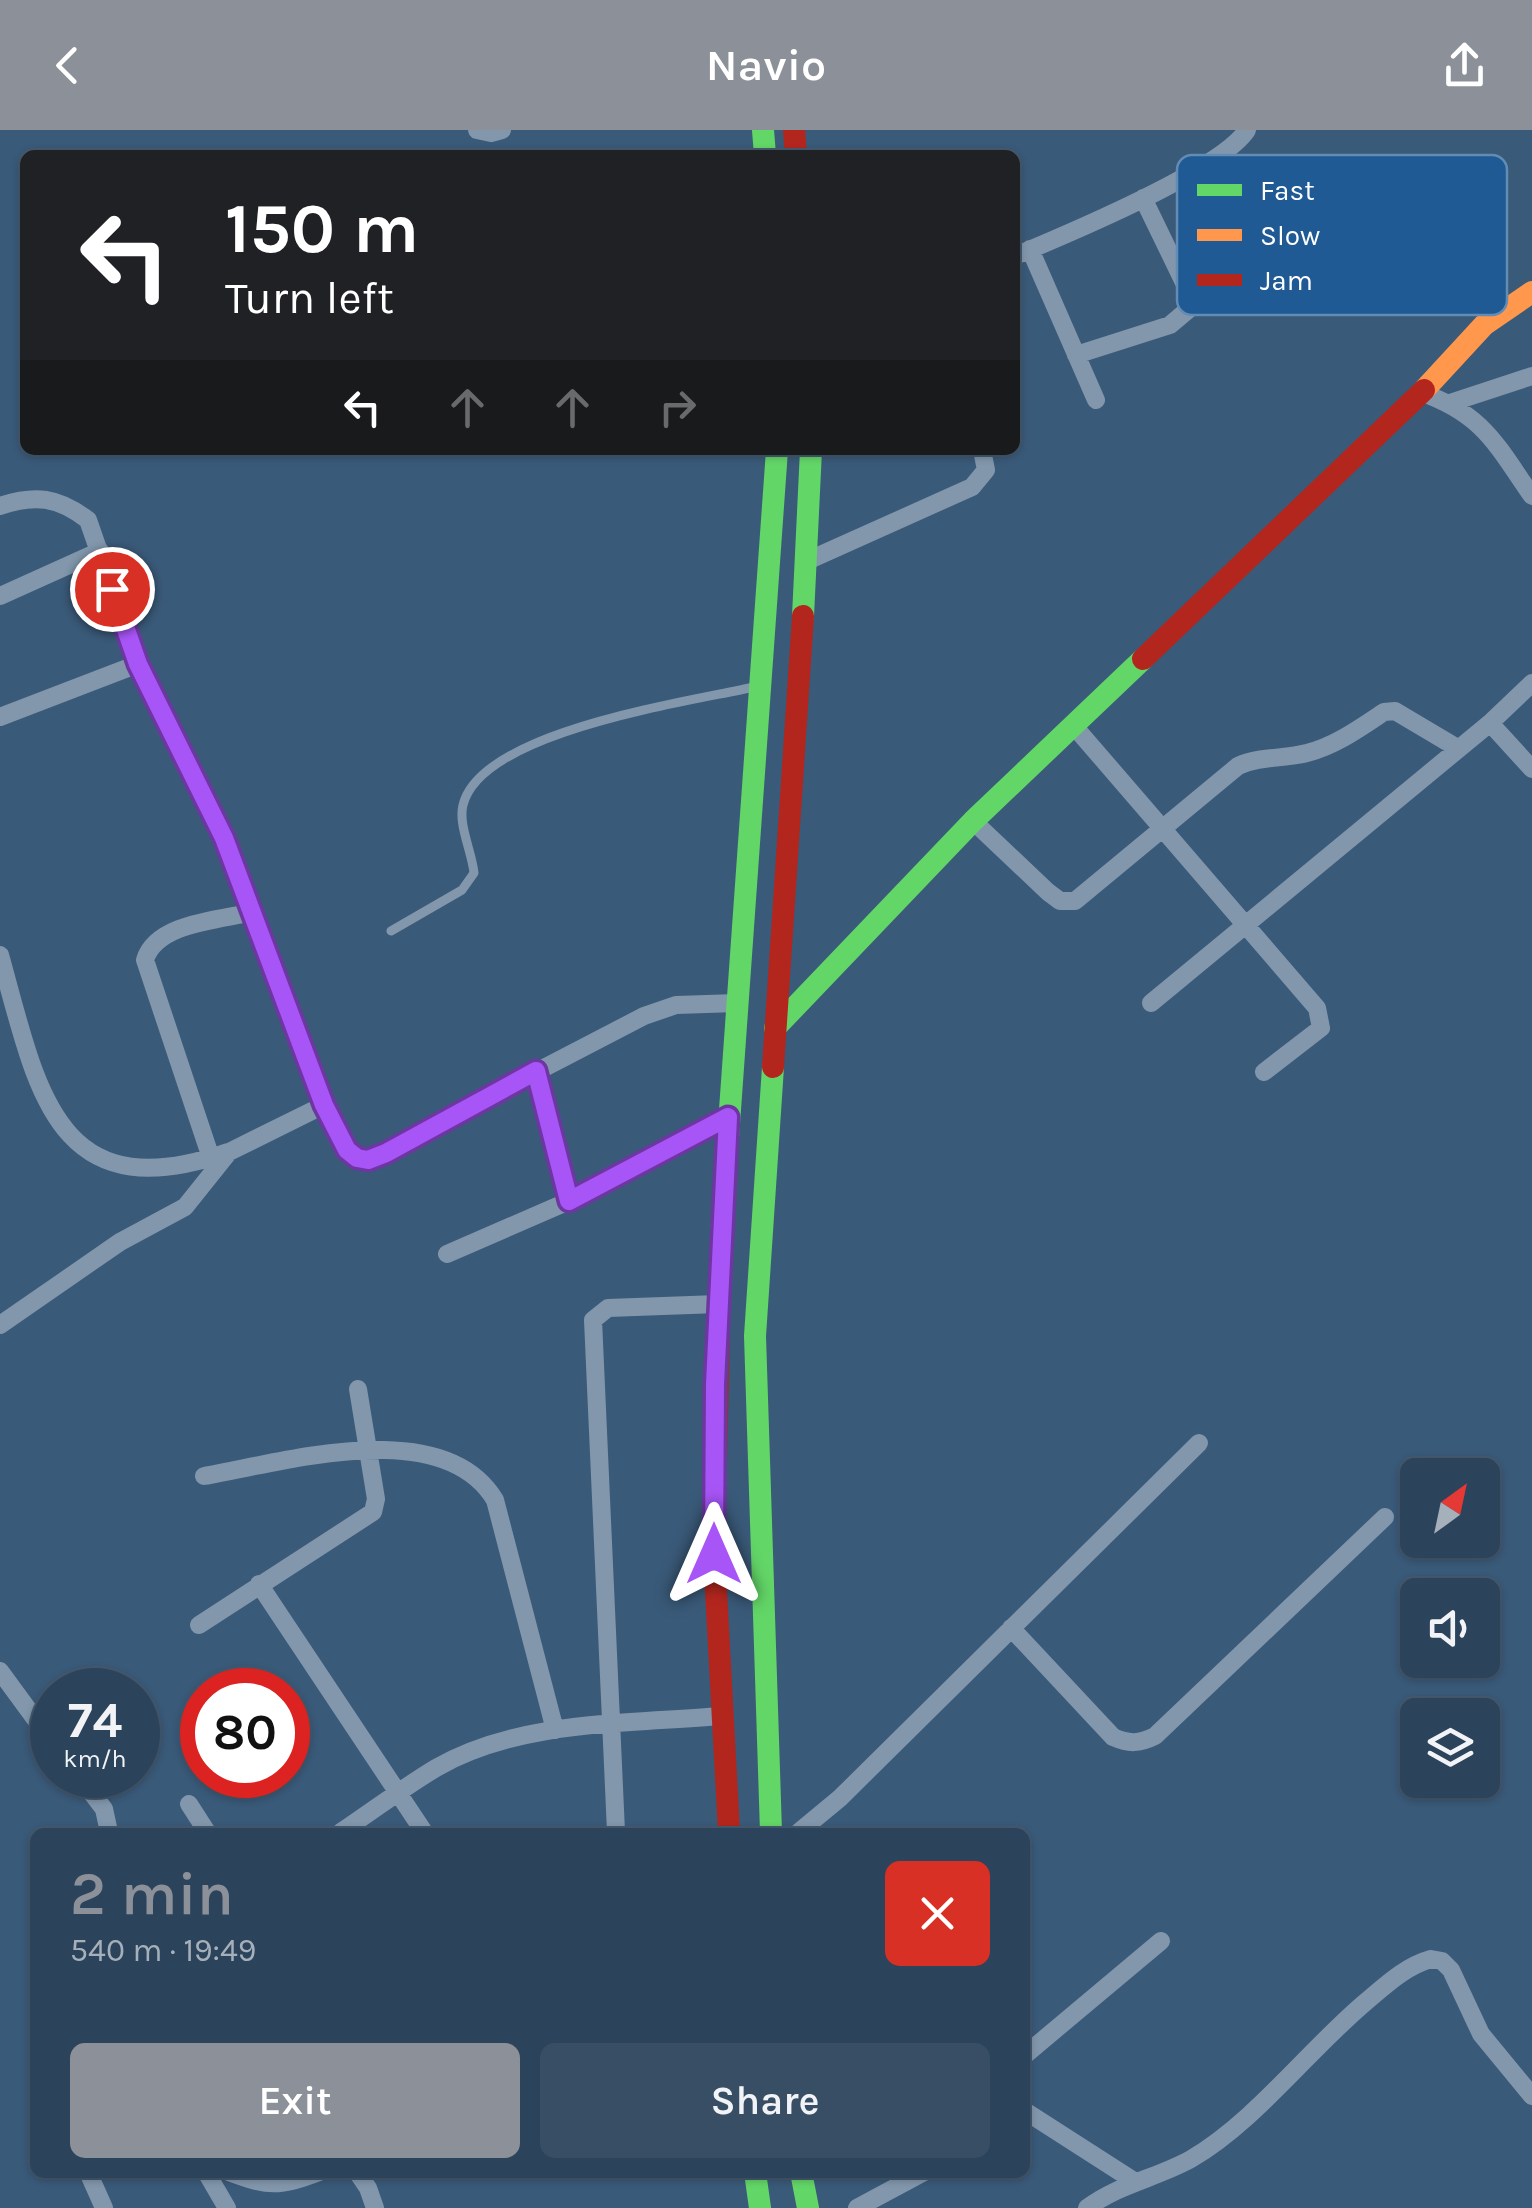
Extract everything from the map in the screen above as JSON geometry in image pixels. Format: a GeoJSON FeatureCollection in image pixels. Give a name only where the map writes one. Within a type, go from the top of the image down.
{"type":"FeatureCollection","features":[{"type":"Feature","properties":{"kind":"main road"},"geometry":{"type":"LineString","coordinates":[[1507,309],[1532,292]]}},
{"type":"Feature","properties":{"kind":"main road"},"geometry":{"type":"LineString","coordinates":[[776,1028],[973,822],[1499,315]]}},
{"type":"Feature","properties":{"kind":"main road"},"geometry":{"type":"LineString","coordinates":[[729,1828],[714,1554],[718,1304],[776,455]]}},
{"type":"Feature","properties":{"kind":"main road"},"geometry":{"type":"LineString","coordinates":[[771,1828],[754,1336],[807,562],[811,455]]}},
{"type":"Feature","properties":{"kind":"main road"},"geometry":{"type":"LineString","coordinates":[[756,2178],[760,2208]]}},
{"type":"Feature","properties":{"kind":"main road"},"geometry":{"type":"LineString","coordinates":[[803,2178],[808,2208]]}},
{"type":"Feature","properties":{"kind":"street"},"geometry":{"type":"LineString","coordinates":[[477,130],[502,130]]}},
{"type":"Feature","properties":{"kind":"street"},"geometry":{"type":"LineString","coordinates":[[1219,155],[1246,130]]}},
{"type":"Feature","properties":{"kind":"street"},"geometry":{"type":"LineString","coordinates":[[1096,400],[1023,253],[1177,179]]}},
{"type":"Feature","properties":{"kind":"street"},"geometry":{"type":"LineString","coordinates":[[1142,198],[1177,268]]}},
{"type":"Feature","properties":{"kind":"street"},"geometry":{"type":"LineString","coordinates":[[1076,355],[1170,325],[1181,315]]}},
{"type":"Feature","properties":{"kind":"street"},"geometry":{"type":"LineString","coordinates":[[1450,403],[1532,376]]}},
{"type":"Feature","properties":{"kind":"street"},"geometry":{"type":"LineString","coordinates":[[1420,392],[1467,413],[1489,434],[1532,496]]}},
{"type":"Feature","properties":{"kind":"street"},"geometry":{"type":"LineString","coordinates":[[807,562],[972,486],[986,470],[983,455]]}},
{"type":"Feature","properties":{"kind":"street"},"geometry":{"type":"LineString","coordinates":[[0,506],[23,498],[48,498],[70,506],[88,520],[138,664],[224,838],[324,1105],[347,1150],[357,1158],[368,1160],[588,1042],[676,1005],[737,1003]]}},
{"type":"Feature","properties":{"kind":"street"},"geometry":{"type":"LineString","coordinates":[[0,596],[100,551]]}},
{"type":"Feature","properties":{"kind":"street"},"geometry":{"type":"LineString","coordinates":[[0,716],[138,664]]}},
{"type":"Feature","properties":{"kind":"street"},"geometry":{"type":"LineString","coordinates":[[1152,1003],[1490,723],[1532,683]]}},
{"type":"Feature","properties":{"kind":"street"},"geometry":{"type":"LineString","coordinates":[[973,822],[1060,901],[1076,901],[1238,766],[1254,759],[1312,752],[1384,712],[1405,714],[1459,749]]}},
{"type":"Feature","properties":{"kind":"street"},"geometry":{"type":"LineString","coordinates":[[1490,723],[1532,769]]}},
{"type":"Feature","properties":{"kind":"street"},"geometry":{"type":"LineString","coordinates":[[1074,726],[1318,1008],[1322,1020],[1314,1035],[1264,1072]]}},
{"type":"Feature","properties":{"kind":"street"},"geometry":{"type":"LineString","coordinates":[[220,1155],[145,960],[150,945],[162,936],[253,912]]}},
{"type":"Feature","properties":{"kind":"street"},"geometry":{"type":"LineString","coordinates":[[0,955],[30,1061],[60,1126],[77,1145],[108,1164],[131,1167],[220,1155],[324,1105]]}},
{"type":"Feature","properties":{"kind":"street"},"geometry":{"type":"LineString","coordinates":[[536,1071],[569,1201]]}},
{"type":"Feature","properties":{"kind":"street"},"geometry":{"type":"LineString","coordinates":[[447,1254],[569,1201],[728,1117]]}},
{"type":"Feature","properties":{"kind":"street"},"geometry":{"type":"LineString","coordinates":[[0,1325],[120,1242],[185,1207],[220,1155]]}},
{"type":"Feature","properties":{"kind":"street"},"geometry":{"type":"LineString","coordinates":[[616,1828],[593,1320],[608,1308],[718,1304]]}},
{"type":"Feature","properties":{"kind":"street"},"geometry":{"type":"LineString","coordinates":[[199,1626],[373,1512],[376,1498],[358,1389]]}},
{"type":"Feature","properties":{"kind":"street"},"geometry":{"type":"LineString","coordinates":[[804,1828],[840,1798],[1199,1443]]}},
{"type":"Feature","properties":{"kind":"street"},"geometry":{"type":"LineString","coordinates":[[204,1476],[368,1450],[409,1450],[453,1463],[486,1484],[495,1500],[555,1730]]}},
{"type":"Feature","properties":{"kind":"street"},"geometry":{"type":"LineString","coordinates":[[1010,1628],[1113,1737],[1127,1743],[1142,1743],[1155,1736],[1385,1517]]}},
{"type":"Feature","properties":{"kind":"street"},"geometry":{"type":"LineString","coordinates":[[259,1584],[421,1828]]}},
{"type":"Feature","properties":{"kind":"street"},"geometry":{"type":"LineString","coordinates":[[0,1671],[30,1712]]}},
{"type":"Feature","properties":{"kind":"street"},"geometry":{"type":"LineString","coordinates":[[346,1828],[437,1768],[477,1750],[555,1730],[721,1716]]}},
{"type":"Feature","properties":{"kind":"street"},"geometry":{"type":"LineString","coordinates":[[96,1798],[104,1809],[108,1828]]}},
{"type":"Feature","properties":{"kind":"street"},"geometry":{"type":"LineString","coordinates":[[189,1804],[204,1828]]}},
{"type":"Feature","properties":{"kind":"street"},"geometry":{"type":"LineString","coordinates":[[1030,2052],[1160,1940]]}},
{"type":"Feature","properties":{"kind":"street"},"geometry":{"type":"LineString","coordinates":[[1087,2208],[1134,2181],[1191,2158],[1235,2127],[1346,2019],[1394,1978],[1431,1958],[1442,1961],[1451,1970],[1481,2034],[1532,2096]]}},
{"type":"Feature","properties":{"kind":"street"},"geometry":{"type":"LineString","coordinates":[[1030,2115],[1134,2181]]}},
{"type":"Feature","properties":{"kind":"street"},"geometry":{"type":"LineString","coordinates":[[91,2178],[104,2208]]}},
{"type":"Feature","properties":{"kind":"street"},"geometry":{"type":"LineString","coordinates":[[209,2178],[226,2208]]}},
{"type":"Feature","properties":{"kind":"street"},"geometry":{"type":"LineString","coordinates":[[245,2178],[283,2186],[304,2178]]}},
{"type":"Feature","properties":{"kind":"street"},"geometry":{"type":"LineString","coordinates":[[361,2178],[374,2208]]}},
{"type":"Feature","properties":{"kind":"street"},"geometry":{"type":"LineString","coordinates":[[857,2208],[913,2178]]}},
{"type":"Feature","properties":{"kind":"lane"},"geometry":{"type":"LineString","coordinates":[[392,931],[462,890],[474,873],[462,813],[464,801],[473,784],[493,765],[526,745],[599,722],[760,686]]}},
{"type":"Feature","properties":{"kind":"traffic: fast"},"geometry":{"type":"LineString","coordinates":[[763,130],[765,150]]}},
{"type":"Feature","properties":{"kind":"traffic: fast"},"geometry":{"type":"LineString","coordinates":[[721,1236],[777,455]]}},
{"type":"Feature","properties":{"kind":"traffic: fast"},"geometry":{"type":"LineString","coordinates":[[803,616],[811,455]]}},
{"type":"Feature","properties":{"kind":"traffic: fast"},"geometry":{"type":"LineString","coordinates":[[775,1028],[973,821],[1143,659]]}},
{"type":"Feature","properties":{"kind":"traffic: fast"},"geometry":{"type":"LineString","coordinates":[[771,1828],[755,1336],[773,1067]]}},
{"type":"Feature","properties":{"kind":"traffic: fast"},"geometry":{"type":"LineString","coordinates":[[756,2178],[760,2208]]}},
{"type":"Feature","properties":{"kind":"traffic: fast"},"geometry":{"type":"LineString","coordinates":[[802,2178],[808,2208]]}},
{"type":"Feature","properties":{"kind":"traffic: slow"},"geometry":{"type":"LineString","coordinates":[[1507,309],[1532,292]]}},
{"type":"Feature","properties":{"kind":"traffic: slow"},"geometry":{"type":"LineString","coordinates":[[1424,390],[1484,325],[1499,315]]}},
{"type":"Feature","properties":{"kind":"traffic: jam"},"geometry":{"type":"LineString","coordinates":[[794,130],[796,150]]}},
{"type":"Feature","properties":{"kind":"traffic: jam"},"geometry":{"type":"LineString","coordinates":[[1143,659],[1424,390]]}},
{"type":"Feature","properties":{"kind":"traffic: jam"},"geometry":{"type":"LineString","coordinates":[[773,1067],[803,616]]}},
{"type":"Feature","properties":{"kind":"traffic: jam"},"geometry":{"type":"LineString","coordinates":[[721,1236],[714,1554],[729,1828]]}},
{"type":"Feature","properties":{"kind":"route"},"geometry":{"type":"LineString","coordinates":[[112,589],[138,664],[224,838],[324,1105],[347,1150],[368,1160],[386,1153],[536,1071],[569,1201],[728,1117],[715,1384],[714,1554]]}}]}
